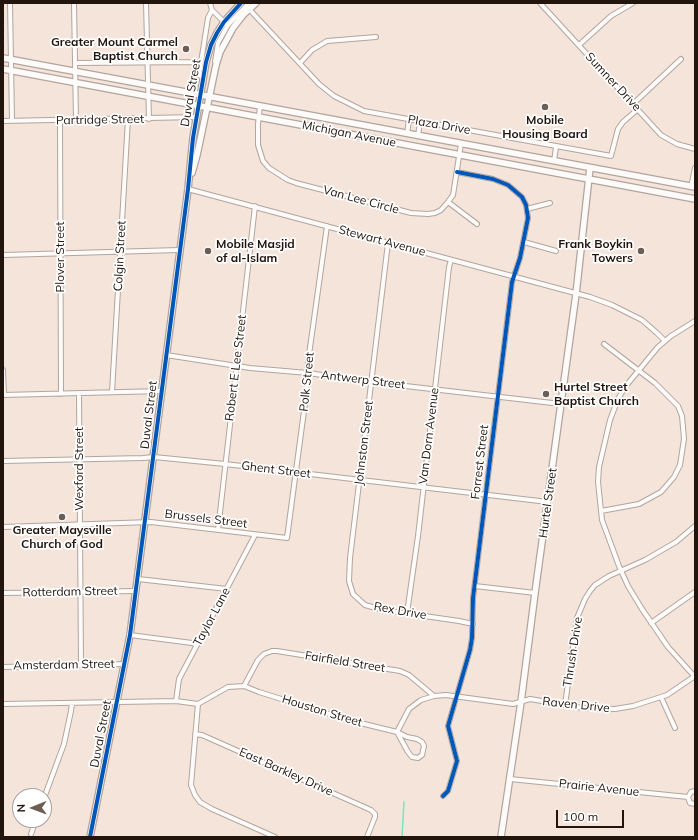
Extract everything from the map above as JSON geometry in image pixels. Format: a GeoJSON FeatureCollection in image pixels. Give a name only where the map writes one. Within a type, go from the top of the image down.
{"type":"FeatureCollection","features":[{"type":"Feature","properties":{"kind":"street"},"geometry":{"type":"LineString","coordinates":[[10,3],[12,121]]}},
{"type":"Feature","properties":{"kind":"street"},"geometry":{"type":"LineString","coordinates":[[74,3],[76,120]]}},
{"type":"Feature","properties":{"kind":"street"},"geometry":{"type":"LineString","coordinates":[[146,3],[148,119]]}},
{"type":"Feature","properties":{"kind":"street"},"geometry":{"type":"LineString","coordinates":[[210,3],[212,10],[226,24]]}},
{"type":"Feature","properties":{"kind":"street","name":"Duval Street"},"geometry":{"type":"LineString","coordinates":[[90,837],[130,635],[198,105],[206,62],[211,45],[241,3]]}},
{"type":"Feature","properties":{"kind":"street","name":"Duval Street"},"geometry":{"type":"LineString","coordinates":[[188,189],[197,155],[216,65],[224,42],[249,6],[256,3]]}},
{"type":"Feature","properties":{"kind":"street","name":"Sumner Drive"},"geometry":{"type":"LineString","coordinates":[[540,3],[662,135],[677,144],[695,149]]}},
{"type":"Feature","properties":{"kind":"street"},"geometry":{"type":"LineString","coordinates":[[579,45],[611,16],[633,3]]}},
{"type":"Feature","properties":{"kind":"street"},"geometry":{"type":"LineString","coordinates":[[216,65],[215,58],[218,43],[226,24],[249,6]]}},
{"type":"Feature","properties":{"kind":"street","name":"Plaza Drive"},"geometry":{"type":"LineString","coordinates":[[249,6],[319,84],[343,102],[364,111],[611,156],[618,129],[623,122],[638,109]]}},
{"type":"Feature","properties":{"kind":"street"},"geometry":{"type":"LineString","coordinates":[[203,78],[199,75],[208,18],[212,10]]}},
{"type":"Feature","properties":{"kind":"street"},"geometry":{"type":"LineString","coordinates":[[300,63],[312,50],[327,41],[376,37]]}},
{"type":"Feature","properties":{"kind":"street","name":"Michigan Avenue"},"geometry":{"type":"LineString","coordinates":[[3,58],[693,187]]}},
{"type":"Feature","properties":{"kind":"street"},"geometry":{"type":"LineString","coordinates":[[633,104],[681,59]]}},
{"type":"Feature","properties":{"kind":"street"},"geometry":{"type":"LineString","coordinates":[[75,63],[201,62]]}},
{"type":"Feature","properties":{"kind":"street","name":"Michigan Avenue"},"geometry":{"type":"LineString","coordinates":[[3,69],[695,199]]}},
{"type":"Feature","properties":{"kind":"street"},"geometry":{"type":"LineString","coordinates":[[120,91],[122,81]]}},
{"type":"Feature","properties":{"kind":"street","name":"Van Lee Circle"},"geometry":{"type":"LineString","coordinates":[[260,106],[258,145],[263,161],[269,168],[288,180],[411,213],[435,213],[441,210],[448,202]]}},
{"type":"Feature","properties":{"kind":"street","name":"Partridge Street"},"geometry":{"type":"LineString","coordinates":[[3,121],[197,117]]}},
{"type":"Feature","properties":{"kind":"street","name":"Colgin Street"},"geometry":{"type":"LineString","coordinates":[[112,392],[128,119]]}},
{"type":"Feature","properties":{"kind":"street","name":"Plover Street"},"geometry":{"type":"LineString","coordinates":[[60,120],[60,394]]}},
{"type":"Feature","properties":{"kind":"street"},"geometry":{"type":"LineString","coordinates":[[407,134],[409,120]]}},
{"type":"Feature","properties":{"kind":"street"},"geometry":{"type":"LineString","coordinates":[[418,136],[420,122]]}},
{"type":"Feature","properties":{"kind":"street"},"geometry":{"type":"LineString","coordinates":[[462,144],[453,195],[448,202],[477,224]]}},
{"type":"Feature","properties":{"kind":"street"},"geometry":{"type":"LineString","coordinates":[[554,161],[556,147]]}},
{"type":"Feature","properties":{"kind":"street","name":"Hurtel Street"},"geometry":{"type":"LineString","coordinates":[[501,837],[521,702],[576,294],[590,168]]}},
{"type":"Feature","properties":{"kind":"street"},"geometry":{"type":"LineString","coordinates":[[693,187],[695,168]]}},
{"type":"Feature","properties":{"kind":"street"},"geometry":{"type":"LineString","coordinates":[[457,172],[493,179],[508,185],[522,197],[527,209],[550,203]]}},
{"type":"Feature","properties":{"kind":"street","name":"Stewart Avenue"},"geometry":{"type":"LineString","coordinates":[[188,189],[255,206],[612,305],[635,316],[650,326],[665,341]]}},
{"type":"Feature","properties":{"kind":"street","name":"Robert E Lee Street"},"geometry":{"type":"LineString","coordinates":[[218,530],[255,206]]}},
{"type":"Feature","properties":{"kind":"street","name":"Forrest Street"},"geometry":{"type":"LineString","coordinates":[[443,796],[448,791],[457,760],[448,726],[470,650],[475,586],[498,396],[514,277],[524,242],[528,218],[527,209]]}},
{"type":"Feature","properties":{"kind":"street","name":"Polk Street"},"geometry":{"type":"LineString","coordinates":[[287,538],[289,532],[327,226]]}},
{"type":"Feature","properties":{"kind":"street"},"geometry":{"type":"LineString","coordinates":[[524,242],[556,251]]}},
{"type":"Feature","properties":{"kind":"street","name":"Johnston Street"},"geometry":{"type":"LineString","coordinates":[[354,525],[388,243]]}},
{"type":"Feature","properties":{"kind":"street"},"geometry":{"type":"LineString","coordinates":[[3,255],[180,250]]}},
{"type":"Feature","properties":{"kind":"street","name":"Van Dorn Avenue"},"geometry":{"type":"LineString","coordinates":[[407,613],[451,260]]}},
{"type":"Feature","properties":{"kind":"street"},"geometry":{"type":"LineString","coordinates":[[695,321],[658,347],[625,386],[610,420],[598,475],[602,520],[621,571],[642,610],[651,623],[668,647],[695,676]]}},
{"type":"Feature","properties":{"kind":"street"},"geometry":{"type":"LineString","coordinates":[[601,511],[639,504],[661,492],[668,486],[680,465],[684,439],[684,426],[678,406],[655,382],[604,344]]}},
{"type":"Feature","properties":{"kind":"street","name":"Antwerp Street"},"geometry":{"type":"LineString","coordinates":[[166,355],[236,366],[308,373],[371,382],[561,404]]}},
{"type":"Feature","properties":{"kind":"street"},"geometry":{"type":"LineString","coordinates":[[3,370],[3,395],[162,391]]}},
{"type":"Feature","properties":{"kind":"street","name":"Wexford Street"},"geometry":{"type":"LineString","coordinates":[[79,393],[81,664]]}},
{"type":"Feature","properties":{"kind":"street","name":"Ghent Street"},"geometry":{"type":"LineString","coordinates":[[3,461],[154,457],[296,472],[548,502]]}},
{"type":"Feature","properties":{"kind":"street","name":"Brussels Street"},"geometry":{"type":"LineString","coordinates":[[3,527],[144,524],[151,522],[287,538]]}},
{"type":"Feature","properties":{"kind":"street","name":"Rex Drive"},"geometry":{"type":"LineString","coordinates":[[354,525],[348,573],[349,581],[353,594],[365,605],[383,610],[459,620],[473,624]]}},
{"type":"Feature","properties":{"kind":"street","name":"Thrush Drive"},"geometry":{"type":"LineString","coordinates":[[565,705],[575,630],[580,608],[584,599],[595,585],[609,576],[656,554],[676,542],[695,526]]}},
{"type":"Feature","properties":{"kind":"street","name":"Taylor Lane"},"geometry":{"type":"LineString","coordinates":[[176,701],[179,679],[255,535]]}},
{"type":"Feature","properties":{"kind":"street"},"geometry":{"type":"LineString","coordinates":[[138,579],[227,589]]}},
{"type":"Feature","properties":{"kind":"street"},"geometry":{"type":"LineString","coordinates":[[475,586],[535,592]]}},
{"type":"Feature","properties":{"kind":"street","name":"Rotterdam Street"},"geometry":{"type":"LineString","coordinates":[[3,593],[136,591]]}},
{"type":"Feature","properties":{"kind":"street"},"geometry":{"type":"LineString","coordinates":[[651,623],[695,592]]}},
{"type":"Feature","properties":{"kind":"street"},"geometry":{"type":"LineString","coordinates":[[130,635],[192,642],[197,645]]}},
{"type":"Feature","properties":{"kind":"street","name":"Fairfield Street"},"geometry":{"type":"LineString","coordinates":[[244,686],[258,660],[264,654],[277,651],[400,672],[409,675],[434,696]]}},
{"type":"Feature","properties":{"kind":"street","name":"Amsterdam Street"},"geometry":{"type":"LineString","coordinates":[[3,666],[125,664]]}},
{"type":"Feature","properties":{"kind":"street","name":"Raven Drive"},"geometry":{"type":"LineString","coordinates":[[521,702],[530,700],[602,710],[615,709],[633,706],[661,697],[686,683],[695,676]]}},
{"type":"Feature","properties":{"kind":"street","name":"Houston Street"},"geometry":{"type":"LineString","coordinates":[[198,704],[228,687],[244,686],[348,720],[397,732],[418,739],[424,746],[422,755],[418,758],[412,757],[397,732]]}},
{"type":"Feature","properties":{"kind":"street"},"geometry":{"type":"LineString","coordinates":[[397,732],[409,710],[421,700],[434,696],[456,697],[513,704],[521,702]]}},
{"type":"Feature","properties":{"kind":"street"},"geometry":{"type":"LineString","coordinates":[[661,697],[675,728]]}},
{"type":"Feature","properties":{"kind":"street"},"geometry":{"type":"LineString","coordinates":[[3,704],[118,701],[176,701],[198,704],[191,785],[200,802],[212,809],[275,837]]}},
{"type":"Feature","properties":{"kind":"street"},"geometry":{"type":"LineString","coordinates":[[48,788],[64,744],[72,703]]}},
{"type":"Feature","properties":{"kind":"street","name":"East Barkley Drive"},"geometry":{"type":"LineString","coordinates":[[195,734],[202,735],[371,810],[375,814],[367,837]]}},
{"type":"Feature","properties":{"kind":"street","name":"Prairie Avenue"},"geometry":{"type":"LineString","coordinates":[[510,779],[688,797]]}},
{"type":"Feature","properties":{"kind":"street"},"geometry":{"type":"LineString","coordinates":[[695,792],[691,792],[688,797],[690,803],[695,804]]}},
{"type":"Feature","properties":{"kind":"street"},"geometry":{"type":"LineString","coordinates":[[31,834],[33,828]]}},
{"type":"Feature","properties":{"kind":"waterway"},"geometry":{"type":"LineString","coordinates":[[402,837],[404,802]]}},
{"type":"Feature","properties":{"kind":"cycle path"},"geometry":{"type":"LineString","coordinates":[[90,837],[130,635],[188,189],[193,138],[206,62],[211,45],[217,33],[224,22],[241,3]]}},
{"type":"Feature","properties":{"kind":"cycle path"},"geometry":{"type":"LineString","coordinates":[[443,796],[448,791],[457,761],[448,726],[470,650],[472,638],[473,598],[512,282],[520,258],[528,218],[526,205],[522,197],[508,185],[493,179],[457,172]]}},
{"type":"Feature","properties":{"kind":"place","name":"Greater Mount Carmel Baptist Church"},"geometry":{"type":"Point","coordinates":[186,49]}},
{"type":"Feature","properties":{"kind":"place","name":"Mobile Housing Board"},"geometry":{"type":"Point","coordinates":[545,107]}},
{"type":"Feature","properties":{"kind":"place","name":"Mobile Masjid of al-Islam"},"geometry":{"type":"Point","coordinates":[208,251]}},
{"type":"Feature","properties":{"kind":"place","name":"Frank Boykin Towers"},"geometry":{"type":"Point","coordinates":[641,251]}},
{"type":"Feature","properties":{"kind":"place","name":"Hurtel Street Baptist Church"},"geometry":{"type":"Point","coordinates":[546,394]}},
{"type":"Feature","properties":{"kind":"place","name":"Greater Maysville Church of God"},"geometry":{"type":"Point","coordinates":[62,517]}}]}
